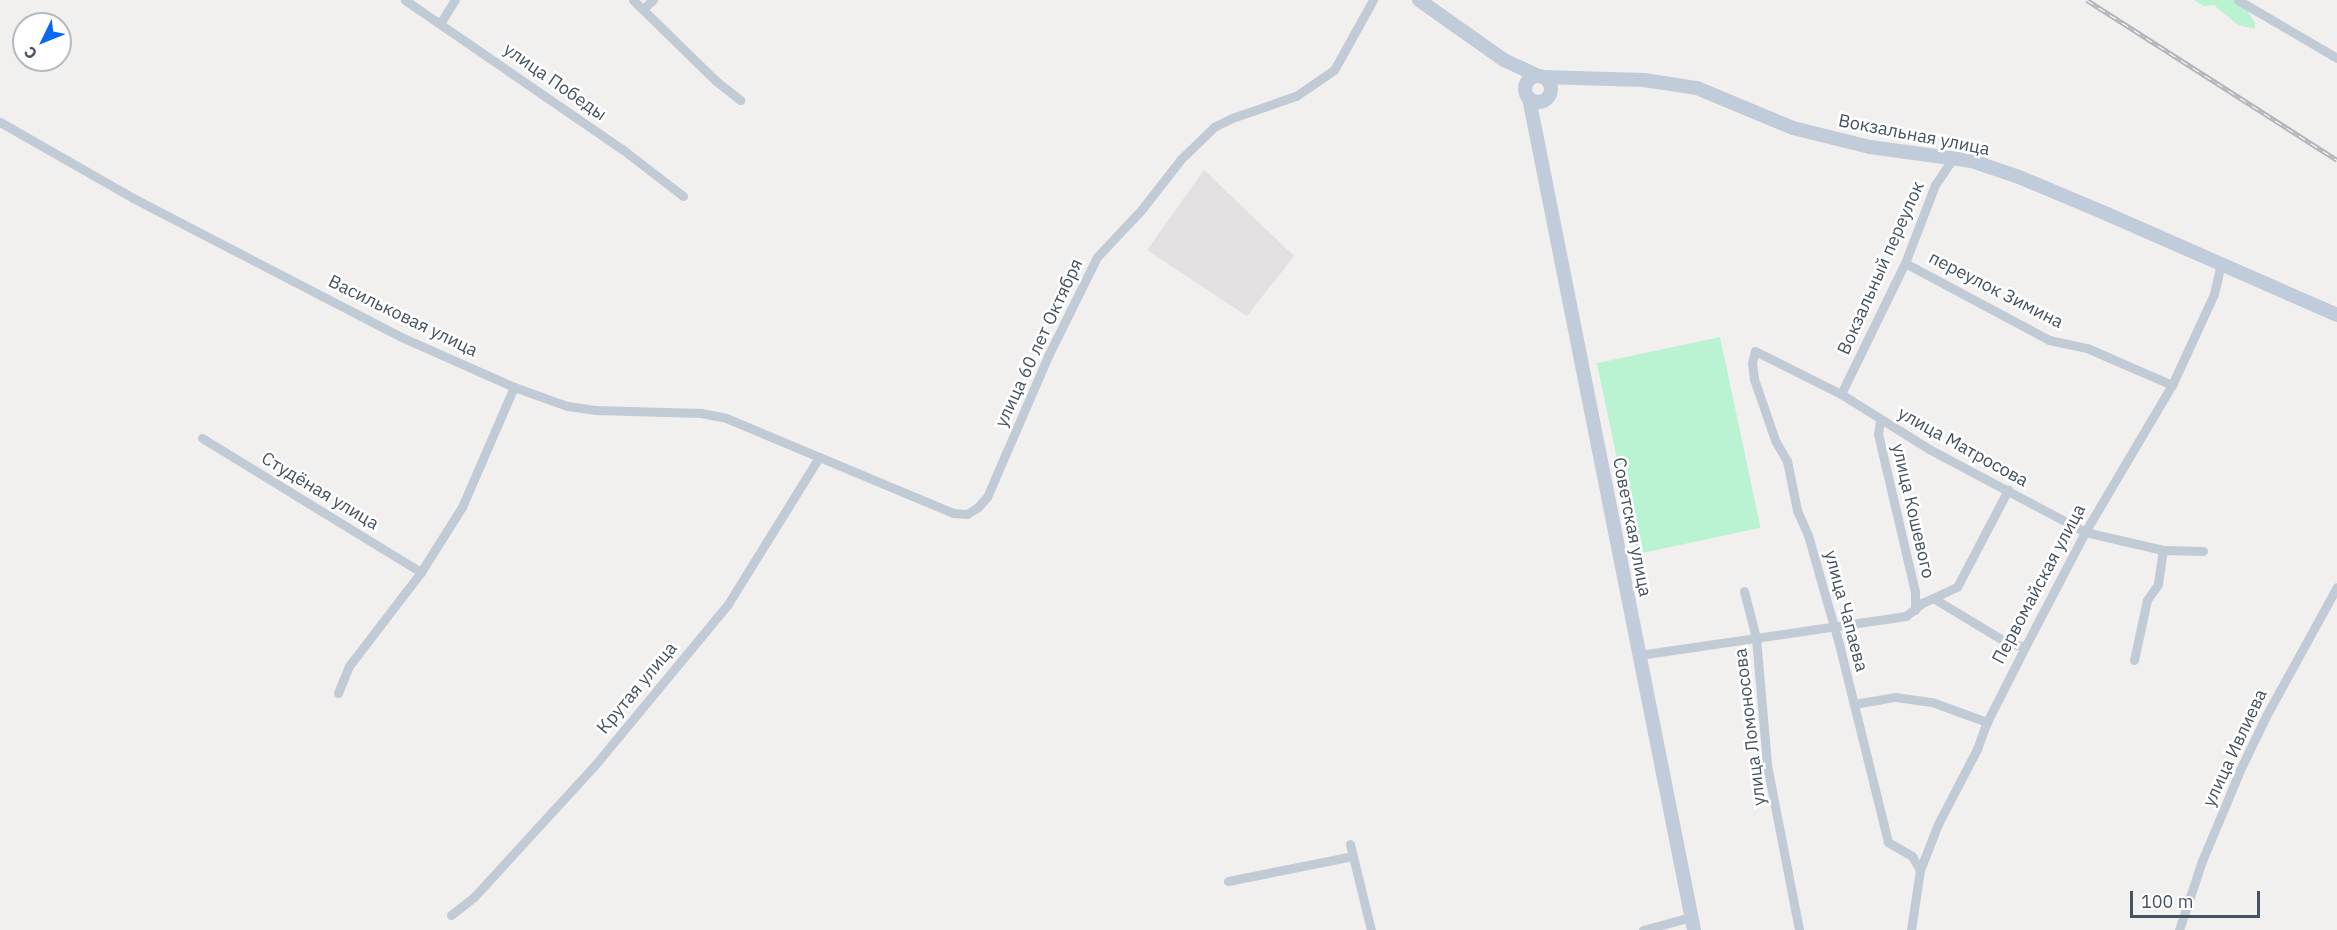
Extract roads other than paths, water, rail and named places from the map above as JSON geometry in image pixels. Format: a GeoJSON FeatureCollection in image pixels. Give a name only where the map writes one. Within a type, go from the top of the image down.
{"type":"FeatureCollection","features":[{"type":"Feature","properties":{"kind":"main road"},"geometry":{"type":"LineString","coordinates":[[1419,0],[1504,60],[1540,76],[1550,84],[1547,97]]}},
{"type":"Feature","properties":{"kind":"main road"},"geometry":{"type":"LineString","coordinates":[[1504,60],[1527,93],[1547,97],[1573,78]]}},
{"type":"Feature","properties":{"kind":"main road"},"geometry":{"type":"LineString","coordinates":[[1527,93],[1529,80],[1540,76]]}},
{"type":"Feature","properties":{"kind":"main road","name":"Вокзальная улица"},"geometry":{"type":"LineString","coordinates":[[1540,76],[1644,80],[1697,88],[1794,128],[1870,147],[1954,157],[2019,177],[2337,315]]}},
{"type":"Feature","properties":{"kind":"main road","name":"Советская улица"},"geometry":{"type":"LineString","coordinates":[[1527,93],[1692,924]]}},
{"type":"Feature","properties":{"kind":"main road","name":"Советская улица"},"geometry":{"type":"LineString","coordinates":[[1534,131],[1547,97]]}},
{"type":"Feature","properties":{"kind":"street","name":"улица Победы"},"geometry":{"type":"LineString","coordinates":[[405,0],[441,22],[622,149],[683,196]]}},
{"type":"Feature","properties":{"kind":"street"},"geometry":{"type":"LineString","coordinates":[[441,22],[455,0]]}},
{"type":"Feature","properties":{"kind":"street"},"geometry":{"type":"LineString","coordinates":[[633,0],[644,8],[716,81],[740,100]]}},
{"type":"Feature","properties":{"kind":"street"},"geometry":{"type":"LineString","coordinates":[[644,8],[653,0]]}},
{"type":"Feature","properties":{"kind":"street","name":"улица 60 лет Октября"},"geometry":{"type":"LineString","coordinates":[[819,457],[953,513],[967,514],[978,507],[991,488],[1047,356],[1097,257],[1142,209],[1181,159],[1214,127],[1232,118],[1296,96],[1334,70],[1373,0]]}},
{"type":"Feature","properties":{"kind":"street"},"geometry":{"type":"LineString","coordinates":[[2238,0],[2337,58]]}},
{"type":"Feature","properties":{"kind":"street","name":"Васильковая улица"},"geometry":{"type":"LineString","coordinates":[[0,122],[133,198],[390,331],[514,387],[567,406],[595,410],[701,413],[726,418],[819,457]]}},
{"type":"Feature","properties":{"kind":"street","name":"Вокзальный переулок"},"geometry":{"type":"LineString","coordinates":[[1841,394],[1905,263],[1935,185],[1954,157]]}},
{"type":"Feature","properties":{"kind":"street","name":"переулок Зимина"},"geometry":{"type":"LineString","coordinates":[[1905,263],[2049,339],[2087,348],[2172,385]]}},
{"type":"Feature","properties":{"kind":"street","name":"Первомайская улица"},"geometry":{"type":"LineString","coordinates":[[1911,930],[1920,870],[1938,824],[1977,749],[1987,722],[2085,532],[2172,385],[2214,294],[2221,263]]}},
{"type":"Feature","properties":{"kind":"street","name":"улица Матросова"},"geometry":{"type":"LineString","coordinates":[[1755,351],[1841,394],[1880,420],[2085,532],[2163,550],[2203,551]]}},
{"type":"Feature","properties":{"kind":"street","name":"улица Чапаева"},"geometry":{"type":"LineString","coordinates":[[1755,351],[1752,363],[1754,379],[1775,440],[1786,461],[1797,510],[1808,535],[1854,704],[1888,842],[1912,856],[1920,870]]}},
{"type":"Feature","properties":{"kind":"street"},"geometry":{"type":"LineString","coordinates":[[338,693],[349,666],[421,572],[462,507],[514,387]]}},
{"type":"Feature","properties":{"kind":"street","name":"улица Кошевого"},"geometry":{"type":"LineString","coordinates":[[1880,420],[1878,434],[1915,592],[1915,610]]}},
{"type":"Feature","properties":{"kind":"street","name":"Студёная улица"},"geometry":{"type":"LineString","coordinates":[[202,438],[421,572]]}},
{"type":"Feature","properties":{"kind":"street","name":"Крутая улица"},"geometry":{"type":"LineString","coordinates":[[451,915],[474,897],[595,765],[728,604],[819,457]]}},
{"type":"Feature","properties":{"kind":"street"},"geometry":{"type":"LineString","coordinates":[[1638,655],[1906,616],[1933,598],[1957,587],[2008,490]]}},
{"type":"Feature","properties":{"kind":"street"},"geometry":{"type":"LineString","coordinates":[[2134,660],[2147,600],[2158,585],[2163,550]]}},
{"type":"Feature","properties":{"kind":"street","name":"улица Ивлиева"},"geometry":{"type":"LineString","coordinates":[[2179,930],[2202,861],[2240,770],[2266,716],[2337,587]]}},
{"type":"Feature","properties":{"kind":"street","name":"улица Ломоносова"},"geometry":{"type":"LineString","coordinates":[[1744,591],[1756,638],[1767,765],[1799,930]]}},
{"type":"Feature","properties":{"kind":"street"},"geometry":{"type":"LineString","coordinates":[[1933,598],[2006,642],[2025,647]]}},
{"type":"Feature","properties":{"kind":"street"},"geometry":{"type":"LineString","coordinates":[[1854,704],[1895,697],[1932,702],[1987,722]]}},
{"type":"Feature","properties":{"kind":"street"},"geometry":{"type":"LineString","coordinates":[[1350,844],[1371,930]]}},
{"type":"Feature","properties":{"kind":"street"},"geometry":{"type":"LineString","coordinates":[[1228,880],[1353,856]]}},
{"type":"Feature","properties":{"kind":"street"},"geometry":{"type":"LineString","coordinates":[[1643,930],[1692,924]]}},
{"type":"Feature","properties":{"kind":"railway"},"geometry":{"type":"LineString","coordinates":[[2087,0],[2337,160]]}}]}
